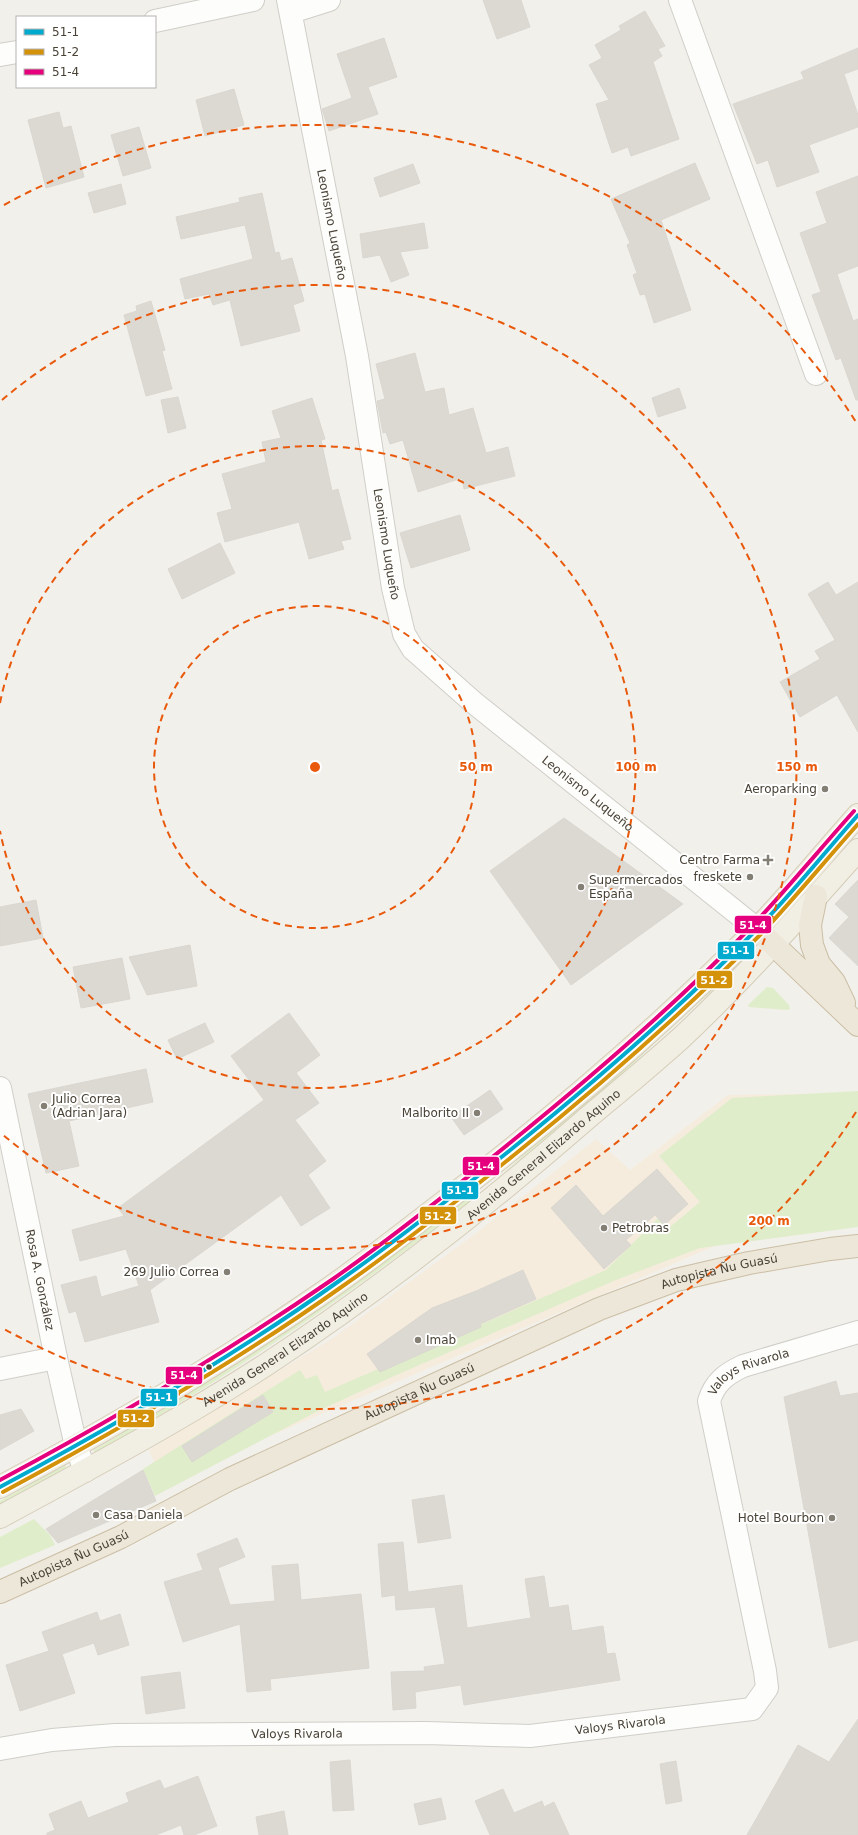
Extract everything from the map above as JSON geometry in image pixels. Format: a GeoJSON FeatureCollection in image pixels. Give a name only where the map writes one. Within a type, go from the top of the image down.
{"type":"FeatureCollection","features":[{"type":"Feature","properties":{"kind":"highway"},"geometry":{"type":"LineString","coordinates":[[816,896],[810,925],[812,945],[819,964],[834,982],[855,1022]]}},
{"type":"Feature","properties":{"kind":"highway"},"geometry":{"type":"LineString","coordinates":[[757,929],[855,1022]]}},
{"type":"Feature","properties":{"kind":"highway","name":"Autopista Ñu Guasú"},"geometry":{"type":"LineString","coordinates":[[0,1592],[122,1537],[230,1479],[599,1309],[676,1280],[750,1263],[830,1249],[858,1246]]}},
{"type":"Feature","properties":{"kind":"main road","name":"Avenida General Elizardo Aquino"},"geometry":{"type":"LineString","coordinates":[[0,1487],[76,1446],[249,1342],[322,1294],[473,1180],[570,1103],[649,1033],[757,929],[858,815]]}},
{"type":"Feature","properties":{"kind":"main road","name":"Avenida General Elizardo Aquino"},"geometry":{"type":"LineString","coordinates":[[0,1517],[166,1426],[264,1365],[404,1268],[490,1201],[681,1038],[773,945],[858,850]]}},
{"type":"Feature","properties":{"kind":"main road"},"geometry":{"type":"LineString","coordinates":[[473,1180],[490,1201]]}},
{"type":"Feature","properties":{"kind":"street"},"geometry":{"type":"LineString","coordinates":[[156,21],[253,0]]}},
{"type":"Feature","properties":{"kind":"street"},"geometry":{"type":"LineString","coordinates":[[289,6],[329,0]]}},
{"type":"Feature","properties":{"kind":"street"},"geometry":{"type":"LineString","coordinates":[[680,0],[816,374]]}},
{"type":"Feature","properties":{"kind":"street","name":"Leonismo Luqueño"},"geometry":{"type":"LineString","coordinates":[[289,6],[308,112],[357,356],[393,588],[404,634],[413,649],[426,662],[473,702],[757,929]]}},
{"type":"Feature","properties":{"kind":"street"},"geometry":{"type":"LineString","coordinates":[[0,56],[16,52]]}},
{"type":"Feature","properties":{"kind":"street","name":"Rosa A. González"},"geometry":{"type":"LineString","coordinates":[[0,1088],[3,1125],[76,1446],[85,1471]]}},
{"type":"Feature","properties":{"kind":"street","name":"Valoys Rivarola"},"geometry":{"type":"LineString","coordinates":[[0,1749],[52,1740],[115,1735],[426,1733],[530,1736],[752,1709],[767,1688],[765,1671],[710,1400],[712,1391],[729,1372],[743,1366],[858,1332]]}},
{"type":"Feature","properties":{"kind":"street"},"geometry":{"type":"LineString","coordinates":[[0,1370],[56,1358]]}},
{"type":"Feature","properties":{"kind":"shaded area"},"geometry":{"type":"Polygon","coordinates":[[[858,1093],[858,1185],[162,1482],[149,1450],[333,1338],[475,1234],[596,1139],[630,1170],[728,1095],[858,1093]]]}},
{"type":"Feature","properties":{"kind":"green space"},"geometry":{"type":"Polygon","coordinates":[[[719,981],[719,984],[599,1095],[501,1175],[719,981]]]}},
{"type":"Feature","properties":{"kind":"green space"},"geometry":{"type":"Polygon","coordinates":[[[767,987],[773,988],[789,1005],[790,1009],[749,1007],[748,1005],[767,987]]]}},
{"type":"Feature","properties":{"kind":"green space"},"geometry":{"type":"Polygon","coordinates":[[[858,1091],[858,1227],[700,1248],[616,1280],[394,1376],[318,1411],[155,1496],[143,1469],[300,1370],[306,1379],[317,1375],[325,1392],[606,1270],[659,1217],[670,1227],[700,1202],[659,1156],[732,1098],[858,1091]]]}},
{"type":"Feature","properties":{"kind":"green space"},"geometry":{"type":"Polygon","coordinates":[[[470,1197],[470,1201],[380,1269],[288,1334],[194,1395],[97,1452],[94,1452],[94,1450],[162,1410],[273,1338],[345,1289],[470,1197]]]}},
{"type":"Feature","properties":{"kind":"green space"},"geometry":{"type":"Polygon","coordinates":[[[66,1466],[66,1468],[0,1505],[0,1501],[66,1466]]]}},
{"type":"Feature","properties":{"kind":"green space"},"geometry":{"type":"Polygon","coordinates":[[[34,1519],[50,1535],[55,1545],[0,1568],[0,1537],[34,1519]]]}},
{"type":"Feature","properties":{"kind":"building"},"geometry":{"type":"Polygon","coordinates":[[[483,0],[521,0],[530,27],[497,39],[483,0]]]}},
{"type":"Feature","properties":{"kind":"building"},"geometry":{"type":"Polygon","coordinates":[[[645,11],[665,46],[658,49],[662,56],[653,62],[679,139],[631,156],[628,147],[612,153],[596,104],[609,100],[589,65],[602,58],[595,45],[621,30],[619,26],[645,11]]]}},
{"type":"Feature","properties":{"kind":"building"},"geometry":{"type":"Polygon","coordinates":[[[384,38],[397,77],[368,87],[378,114],[329,131],[322,109],[352,98],[337,54],[384,38]]]}},
{"type":"Feature","properties":{"kind":"building"},"geometry":{"type":"Polygon","coordinates":[[[858,48],[858,69],[844,74],[858,115],[858,127],[809,145],[819,172],[777,187],[768,160],[757,164],[733,104],[804,79],[801,72],[858,48]]]}},
{"type":"Feature","properties":{"kind":"building"},"geometry":{"type":"Polygon","coordinates":[[[234,89],[244,125],[205,136],[196,100],[234,89]]]}},
{"type":"Feature","properties":{"kind":"building"},"geometry":{"type":"Polygon","coordinates":[[[59,112],[63,128],[71,126],[84,177],[46,188],[28,120],[59,112]]]}},
{"type":"Feature","properties":{"kind":"building"},"geometry":{"type":"Polygon","coordinates":[[[139,127],[151,168],[123,176],[111,135],[139,127]]]}},
{"type":"Feature","properties":{"kind":"building"},"geometry":{"type":"Polygon","coordinates":[[[695,163],[710,199],[661,220],[691,310],[654,323],[645,294],[640,295],[633,275],[637,273],[627,245],[630,243],[611,199],[695,163]]]}},
{"type":"Feature","properties":{"kind":"building"},"geometry":{"type":"Polygon","coordinates":[[[413,164],[420,183],[380,197],[374,178],[413,164]]]}},
{"type":"Feature","properties":{"kind":"building"},"geometry":{"type":"Polygon","coordinates":[[[858,176],[858,266],[837,274],[853,321],[858,319],[858,400],[856,400],[841,358],[836,360],[812,295],[821,292],[800,233],[827,223],[816,192],[858,176]]]}},
{"type":"Feature","properties":{"kind":"building"},"geometry":{"type":"Polygon","coordinates":[[[121,184],[126,204],[94,213],[88,193],[121,184]]]}},
{"type":"Feature","properties":{"kind":"building"},"geometry":{"type":"Polygon","coordinates":[[[262,193],[275,253],[279,252],[281,261],[292,258],[304,301],[293,305],[300,331],[241,346],[230,300],[213,305],[209,294],[185,299],[180,279],[253,259],[245,225],[181,239],[176,217],[240,202],[239,198],[262,193]]]}},
{"type":"Feature","properties":{"kind":"building"},"geometry":{"type":"Polygon","coordinates":[[[424,223],[428,248],[400,252],[409,275],[391,282],[380,255],[363,258],[360,234],[424,223]]]}},
{"type":"Feature","properties":{"kind":"building"},"geometry":{"type":"Polygon","coordinates":[[[151,301],[165,350],[162,351],[172,389],[146,396],[124,315],[137,311],[136,306],[151,301]]]}},
{"type":"Feature","properties":{"kind":"building"},"geometry":{"type":"Polygon","coordinates":[[[415,353],[425,392],[444,388],[449,415],[473,408],[486,453],[508,447],[515,476],[464,489],[462,478],[418,492],[403,440],[390,444],[386,432],[383,433],[377,401],[385,399],[376,364],[415,353]]]}},
{"type":"Feature","properties":{"kind":"building"},"geometry":{"type":"Polygon","coordinates":[[[679,388],[686,408],[658,417],[652,398],[679,388]]]}},
{"type":"Feature","properties":{"kind":"building"},"geometry":{"type":"Polygon","coordinates":[[[178,397],[186,428],[168,433],[161,400],[178,397]]]}},
{"type":"Feature","properties":{"kind":"building"},"geometry":{"type":"Polygon","coordinates":[[[312,398],[325,439],[321,440],[332,491],[338,489],[351,539],[341,541],[344,549],[309,559],[299,522],[225,542],[217,513],[232,509],[222,474],[266,462],[262,442],[281,438],[272,411],[312,398]]]}},
{"type":"Feature","properties":{"kind":"building"},"geometry":{"type":"Polygon","coordinates":[[[460,515],[470,550],[411,568],[400,533],[460,515]]]}},
{"type":"Feature","properties":{"kind":"building"},"geometry":{"type":"Polygon","coordinates":[[[220,543],[235,573],[182,599],[168,569],[220,543]]]}},
{"type":"Feature","properties":{"kind":"building"},"geometry":{"type":"Polygon","coordinates":[[[828,582],[836,595],[858,582],[858,732],[837,695],[800,717],[780,682],[820,659],[815,651],[835,640],[808,594],[828,582]]]}},
{"type":"Feature","properties":{"kind":"building","name":"Supermercados España"},"geometry":{"type":"Polygon","coordinates":[[[564,818],[683,904],[571,985],[490,871],[564,818]]]}},
{"type":"Feature","properties":{"kind":"building"},"geometry":{"type":"Polygon","coordinates":[[[858,880],[858,966],[829,938],[849,917],[835,904],[858,880]]]}},
{"type":"Feature","properties":{"kind":"building"},"geometry":{"type":"Polygon","coordinates":[[[36,900],[43,938],[0,946],[0,907],[36,900]]]}},
{"type":"Feature","properties":{"kind":"building"},"geometry":{"type":"Polygon","coordinates":[[[190,945],[197,986],[147,995],[129,957],[190,945]]]}},
{"type":"Feature","properties":{"kind":"building"},"geometry":{"type":"Polygon","coordinates":[[[122,958],[130,999],[81,1008],[73,967],[122,958]]]}},
{"type":"Feature","properties":{"kind":"building"},"geometry":{"type":"Polygon","coordinates":[[[289,1013],[320,1055],[296,1073],[319,1103],[295,1120],[326,1161],[308,1175],[330,1208],[301,1226],[281,1195],[150,1290],[159,1322],[85,1342],[76,1311],[69,1313],[61,1285],[96,1276],[101,1297],[139,1286],[126,1249],[80,1261],[72,1230],[124,1216],[118,1208],[264,1100],[231,1056],[289,1013]]]}},
{"type":"Feature","properties":{"kind":"building"},"geometry":{"type":"Polygon","coordinates":[[[205,1023],[214,1042],[177,1059],[168,1040],[205,1023]]]}},
{"type":"Feature","properties":{"kind":"building"},"geometry":{"type":"Polygon","coordinates":[[[146,1069],[153,1102],[69,1121],[79,1166],[46,1173],[28,1094],[146,1069]]]}},
{"type":"Feature","properties":{"kind":"building","name":"Malborito II"},"geometry":{"type":"Polygon","coordinates":[[[490,1090],[503,1109],[464,1135],[451,1117],[490,1090]]]}},
{"type":"Feature","properties":{"kind":"building","name":"Petrobras"},"geometry":{"type":"Polygon","coordinates":[[[657,1169],[688,1204],[664,1225],[655,1215],[626,1240],[631,1245],[604,1269],[551,1208],[576,1185],[603,1216],[657,1169]]]}},
{"type":"Feature","properties":{"kind":"building","name":"Imab"},"geometry":{"type":"Polygon","coordinates":[[[523,1270],[536,1299],[480,1324],[481,1327],[380,1372],[367,1354],[432,1308],[476,1291],[523,1270]]]}},
{"type":"Feature","properties":{"kind":"building","name":"Hotel Bourbon"},"geometry":{"type":"Polygon","coordinates":[[[836,1381],[840,1396],[858,1393],[858,1640],[829,1648],[784,1397],[836,1381]]]}},
{"type":"Feature","properties":{"kind":"building"},"geometry":{"type":"Polygon","coordinates":[[[263,1395],[273,1412],[192,1462],[182,1446],[263,1395]]]}},
{"type":"Feature","properties":{"kind":"building"},"geometry":{"type":"Polygon","coordinates":[[[21,1409],[34,1431],[0,1450],[0,1415],[21,1409]]]}},
{"type":"Feature","properties":{"kind":"building","name":"Casa Daniela"},"geometry":{"type":"Polygon","coordinates":[[[143,1470],[156,1501],[58,1543],[46,1529],[143,1470]]]}},
{"type":"Feature","properties":{"kind":"building"},"geometry":{"type":"Polygon","coordinates":[[[444,1495],[451,1538],[418,1543],[412,1500],[444,1495]]]}},
{"type":"Feature","properties":{"kind":"building"},"geometry":{"type":"Polygon","coordinates":[[[237,1538],[245,1557],[218,1568],[230,1605],[275,1601],[272,1566],[298,1564],[301,1600],[361,1594],[369,1668],[270,1679],[271,1690],[247,1692],[240,1624],[183,1642],[164,1582],[203,1570],[197,1554],[237,1538]]]}},
{"type":"Feature","properties":{"kind":"building"},"geometry":{"type":"Polygon","coordinates":[[[403,1542],[408,1592],[462,1585],[467,1628],[531,1618],[525,1579],[544,1576],[549,1608],[568,1605],[572,1631],[603,1626],[607,1654],[615,1653],[620,1680],[464,1705],[461,1685],[415,1692],[416,1708],[393,1710],[391,1672],[425,1671],[424,1667],[445,1664],[435,1607],[396,1610],[395,1595],[382,1597],[378,1544],[403,1542]]]}},
{"type":"Feature","properties":{"kind":"building"},"geometry":{"type":"Polygon","coordinates":[[[97,1612],[100,1621],[120,1614],[129,1645],[98,1655],[94,1643],[62,1654],[75,1693],[20,1711],[6,1665],[49,1651],[42,1632],[97,1612]]]}},
{"type":"Feature","properties":{"kind":"building"},"geometry":{"type":"Polygon","coordinates":[[[180,1672],[185,1708],[146,1714],[141,1677],[180,1672]]]}},
{"type":"Feature","properties":{"kind":"building"},"geometry":{"type":"Polygon","coordinates":[[[858,1719],[858,1835],[747,1835],[798,1745],[829,1762],[858,1719]]]}},
{"type":"Feature","properties":{"kind":"building"},"geometry":{"type":"Polygon","coordinates":[[[350,1760],[354,1810],[333,1811],[330,1762],[350,1760]]]}},
{"type":"Feature","properties":{"kind":"building"},"geometry":{"type":"Polygon","coordinates":[[[676,1761],[682,1801],[666,1804],[660,1764],[676,1761]]]}},
{"type":"Feature","properties":{"kind":"building"},"geometry":{"type":"Polygon","coordinates":[[[198,1776],[217,1826],[194,1835],[184,1835],[181,1825],[156,1835],[47,1835],[47,1833],[55,1830],[49,1814],[81,1801],[88,1818],[129,1802],[126,1793],[160,1780],[164,1789],[198,1776]]]}},
{"type":"Feature","properties":{"kind":"building"},"geometry":{"type":"Polygon","coordinates":[[[503,1789],[514,1813],[542,1801],[544,1807],[554,1802],[569,1835],[490,1835],[475,1801],[503,1789]]]}},
{"type":"Feature","properties":{"kind":"building"},"geometry":{"type":"Polygon","coordinates":[[[441,1798],[446,1819],[419,1825],[414,1804],[441,1798]]]}},
{"type":"Feature","properties":{"kind":"building"},"geometry":{"type":"Polygon","coordinates":[[[284,1811],[288,1835],[259,1835],[256,1817],[284,1811]]]}},
{"type":"Feature","properties":{"kind":"transit line","name":"51-4"},"geometry":{"type":"LineString","coordinates":[[0,1480],[127,1409],[252,1333],[333,1279],[445,1195],[574,1090],[695,983],[765,912],[854,811]]}},
{"type":"Feature","properties":{"kind":"transit line","name":"51-1"},"geometry":{"type":"LineString","coordinates":[[0,1487],[130,1415],[215,1364],[257,1337],[361,1265],[449,1199],[577,1095],[698,987],[769,916],[858,815]]}},
{"type":"Feature","properties":{"kind":"transit line","name":"51-2"},"geometry":{"type":"LineString","coordinates":[[3,1492],[90,1445],[217,1370],[300,1316],[363,1272],[453,1204],[581,1099],[702,992],[760,935],[858,824]]}},
{"type":"Feature","properties":{"kind":"place","name":"Aeroparking"},"geometry":{"type":"Point","coordinates":[825,789]}},
{"type":"Feature","properties":{"kind":"place","name":"Centro Farma"},"geometry":{"type":"Point","coordinates":[768,860]}},
{"type":"Feature","properties":{"kind":"place","name":"freskete"},"geometry":{"type":"Point","coordinates":[750,877]}},
{"type":"Feature","properties":{"kind":"place","name":"Supermercados España"},"geometry":{"type":"Point","coordinates":[581,887]}},
{"type":"Feature","properties":{"kind":"place","name":"Julio Correa (Adrian Jara)"},"geometry":{"type":"Point","coordinates":[44,1106]}},
{"type":"Feature","properties":{"kind":"place","name":"Malborito II"},"geometry":{"type":"Point","coordinates":[477,1113]}},
{"type":"Feature","properties":{"kind":"place","name":"Petrobras"},"geometry":{"type":"Point","coordinates":[604,1228]}},
{"type":"Feature","properties":{"kind":"place","name":"269 Julio Correa"},"geometry":{"type":"Point","coordinates":[227,1272]}},
{"type":"Feature","properties":{"kind":"place","name":"Imab"},"geometry":{"type":"Point","coordinates":[418,1340]}},
{"type":"Feature","properties":{"kind":"place","name":"Casa Daniela"},"geometry":{"type":"Point","coordinates":[96,1515]}},
{"type":"Feature","properties":{"kind":"place","name":"Hotel Bourbon"},"geometry":{"type":"Point","coordinates":[832,1518]}}]}
